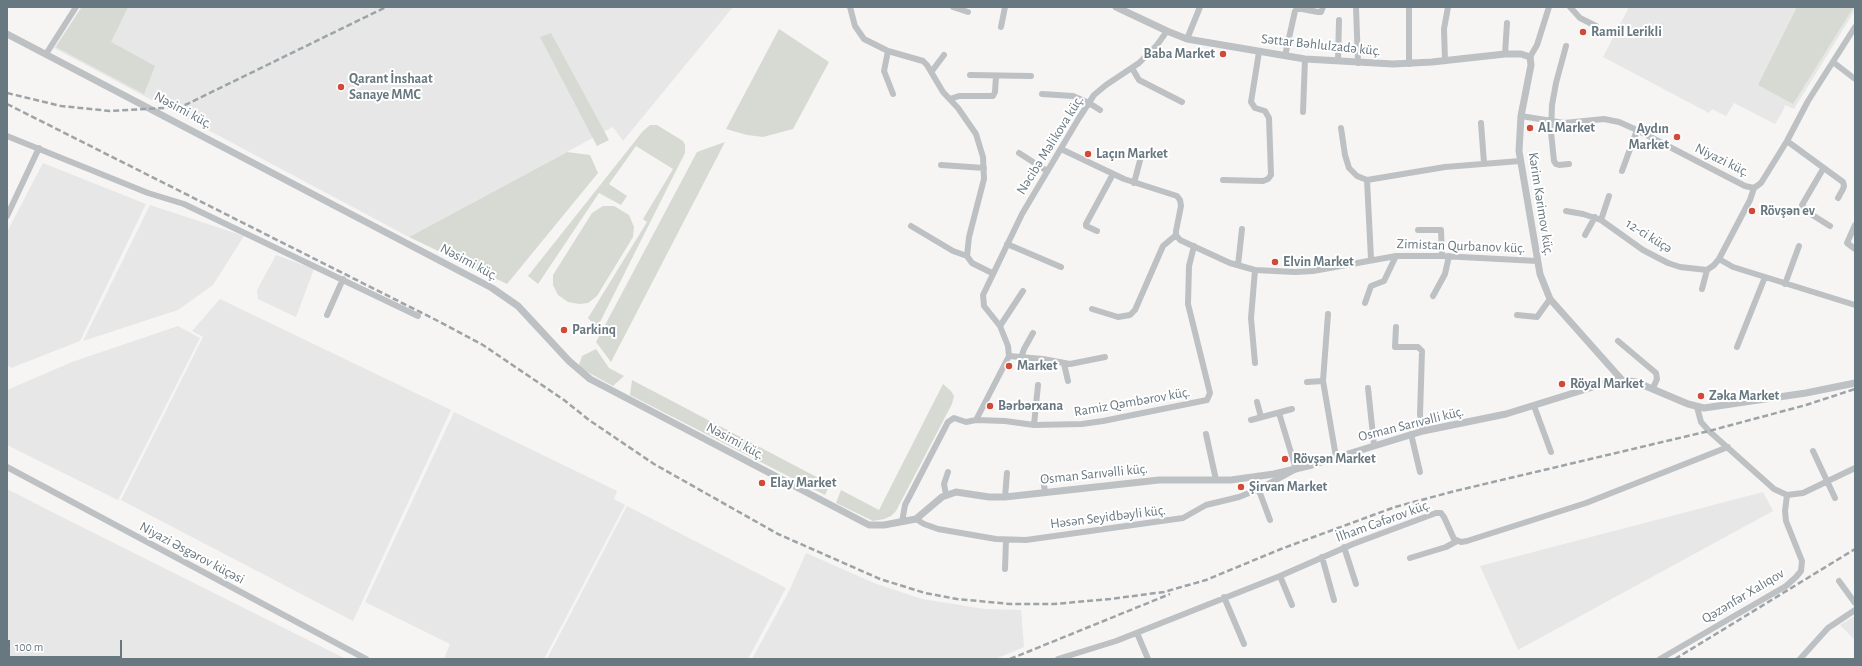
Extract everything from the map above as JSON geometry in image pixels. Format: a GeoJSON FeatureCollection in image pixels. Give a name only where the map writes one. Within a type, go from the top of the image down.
{"type":"FeatureCollection","features":[{"type":"Feature","properties":{"kind":"street"},"geometry":{"type":"LineString","coordinates":[[46,54],[76,7]]}},
{"type":"Feature","properties":{"kind":"street"},"geometry":{"type":"LineString","coordinates":[[850,7],[855,26],[861,36],[874,46],[888,52],[923,61],[932,70],[938,84],[976,134],[984,157],[984,168],[981,191],[968,237],[967,256]]}},
{"type":"Feature","properties":{"kind":"street"},"geometry":{"type":"LineString","coordinates":[[953,7],[968,12]]}},
{"type":"Feature","properties":{"kind":"street"},"geometry":{"type":"LineString","coordinates":[[1001,27],[1005,7]]}},
{"type":"Feature","properties":{"kind":"street","name":"Səttar Bəhlulzadə küç."},"geometry":{"type":"LineString","coordinates":[[1116,7],[1167,31],[1187,38],[1305,59],[1358,63],[1409,64],[1505,54],[1521,54],[1530,57]]}},
{"type":"Feature","properties":{"kind":"street"},"geometry":{"type":"LineString","coordinates":[[1187,38],[1200,7]]}},
{"type":"Feature","properties":{"kind":"street"},"geometry":{"type":"LineString","coordinates":[[1285,56],[1295,11],[1297,9],[1302,9],[1321,12],[1323,7]]}},
{"type":"Feature","properties":{"kind":"street"},"geometry":{"type":"LineString","coordinates":[[1356,7],[1358,63]]}},
{"type":"Feature","properties":{"kind":"street"},"geometry":{"type":"LineString","coordinates":[[1445,61],[1444,28],[1448,7]]}},
{"type":"Feature","properties":{"kind":"street","name":"Kərim Kərimov küç."},"geometry":{"type":"LineString","coordinates":[[1550,7],[1537,45],[1530,57],[1531,65],[1521,116],[1519,143],[1520,161],[1537,261],[1542,281],[1550,299],[1622,380]]}},
{"type":"Feature","properties":{"kind":"street"},"geometry":{"type":"LineString","coordinates":[[1570,7],[1580,18],[1596,26]]}},
{"type":"Feature","properties":{"kind":"street"},"geometry":{"type":"LineString","coordinates":[[1409,8],[1409,64]]}},
{"type":"Feature","properties":{"kind":"street"},"geometry":{"type":"LineString","coordinates":[[1338,61],[1339,20]]}},
{"type":"Feature","properties":{"kind":"street"},"geometry":{"type":"LineString","coordinates":[[1505,54],[1507,23]]}},
{"type":"Feature","properties":{"kind":"street","name":"Niyazi küç."},"geometry":{"type":"LineString","coordinates":[[1521,116],[1551,122],[1574,122],[1604,119],[1619,122],[1745,186],[1754,188],[1761,183],[1787,141],[1804,106],[1855,27]]}},
{"type":"Feature","properties":{"kind":"street","name":"Nəcibə Məlikova küç."},"geometry":{"type":"LineString","coordinates":[[992,273],[1022,214],[1089,103],[1099,90],[1132,68],[1149,54],[1167,31]]}},
{"type":"Feature","properties":{"kind":"street","name":"Nəsimi küç."},"geometry":{"type":"LineString","coordinates":[[7,34],[501,293],[518,306],[578,370],[596,383],[862,523],[876,526],[902,522]]}},
{"type":"Feature","properties":{"kind":"street"},"geometry":{"type":"LineString","coordinates":[[1566,46],[1556,83],[1551,122],[1554,161],[1559,165],[1569,164]]}},
{"type":"Feature","properties":{"kind":"street"},"geometry":{"type":"LineString","coordinates":[[888,52],[884,72],[893,94]]}},
{"type":"Feature","properties":{"kind":"street"},"geometry":{"type":"LineString","coordinates":[[1223,180],[1263,181],[1271,176],[1269,118],[1265,111],[1255,108],[1251,102],[1259,52]]}},
{"type":"Feature","properties":{"kind":"street"},"geometry":{"type":"LineString","coordinates":[[932,70],[944,56]]}},
{"type":"Feature","properties":{"kind":"street"},"geometry":{"type":"LineString","coordinates":[[1303,112],[1305,59]]}},
{"type":"Feature","properties":{"kind":"street"},"geometry":{"type":"LineString","coordinates":[[1833,62],[1855,79]]}},
{"type":"Feature","properties":{"kind":"street"},"geometry":{"type":"LineString","coordinates":[[1132,68],[1139,80],[1182,102]]}},
{"type":"Feature","properties":{"kind":"street"},"geometry":{"type":"LineString","coordinates":[[970,75],[1031,76]]}},
{"type":"Feature","properties":{"kind":"street"},"geometry":{"type":"LineString","coordinates":[[950,99],[959,96],[993,96],[995,92],[996,76]]}},
{"type":"Feature","properties":{"kind":"street"},"geometry":{"type":"LineString","coordinates":[[1042,94],[1074,96],[1100,110]]}},
{"type":"Feature","properties":{"kind":"street"},"geometry":{"type":"LineString","coordinates":[[1481,123],[1484,163]]}},
{"type":"Feature","properties":{"kind":"street"},"geometry":{"type":"LineString","coordinates":[[1341,128],[1345,155],[1349,168],[1357,176],[1367,180],[1484,163],[1520,161]]}},
{"type":"Feature","properties":{"kind":"street"},"geometry":{"type":"LineString","coordinates":[[1622,171],[1637,130]]}},
{"type":"Feature","properties":{"kind":"street"},"geometry":{"type":"LineString","coordinates":[[7,136],[148,193],[184,204],[418,316]]}},
{"type":"Feature","properties":{"kind":"street"},"geometry":{"type":"LineString","coordinates":[[1787,141],[1823,169],[1843,182],[1844,186],[1838,198]]}},
{"type":"Feature","properties":{"kind":"street"},"geometry":{"type":"LineString","coordinates":[[7,216],[39,148]]}},
{"type":"Feature","properties":{"kind":"street"},"geometry":{"type":"LineString","coordinates":[[1061,149],[1113,174],[1134,183],[1172,194],[1180,200],[1181,206],[1176,235],[1163,246],[1135,310],[1130,315],[1118,317],[1092,309]]}},
{"type":"Feature","properties":{"kind":"street"},"geometry":{"type":"LineString","coordinates":[[1019,153],[1047,171]]}},
{"type":"Feature","properties":{"kind":"street"},"geometry":{"type":"LineString","coordinates":[[1134,183],[1142,153]]}},
{"type":"Feature","properties":{"kind":"street"},"geometry":{"type":"LineString","coordinates":[[941,165],[984,168]]}},
{"type":"Feature","properties":{"kind":"street"},"geometry":{"type":"LineString","coordinates":[[1823,169],[1802,205],[1806,211],[1830,226]]}},
{"type":"Feature","properties":{"kind":"street"},"geometry":{"type":"LineString","coordinates":[[1097,231],[1086,226],[1086,224],[1113,174]]}},
{"type":"Feature","properties":{"kind":"street"},"geometry":{"type":"LineString","coordinates":[[1367,180],[1371,259]]}},
{"type":"Feature","properties":{"kind":"street"},"geometry":{"type":"LineString","coordinates":[[1702,289],[1707,270],[1719,259],[1750,200],[1754,188]]}},
{"type":"Feature","properties":{"kind":"street"},"geometry":{"type":"LineString","coordinates":[[1585,235],[1598,219],[1609,196]]}},
{"type":"Feature","properties":{"kind":"street","name":"12-ci küçə"},"geometry":{"type":"LineString","coordinates":[[1566,211],[1598,219],[1643,250],[1668,263],[1680,267],[1707,270]]}},
{"type":"Feature","properties":{"kind":"street"},"geometry":{"type":"LineString","coordinates":[[1855,225],[1847,243],[1855,249]]}},
{"type":"Feature","properties":{"kind":"street"},"geometry":{"type":"LineString","coordinates":[[911,226],[953,252],[967,256],[972,262],[992,273],[984,289],[984,306],[1000,326],[1008,346],[1009,356],[976,420],[966,422],[954,418],[948,422],[904,506],[902,522],[916,519],[946,494],[944,484],[948,472]]}},
{"type":"Feature","properties":{"kind":"street"},"geometry":{"type":"LineString","coordinates":[[1238,265],[1242,229]]}},
{"type":"Feature","properties":{"kind":"street"},"geometry":{"type":"LineString","coordinates":[[1418,230],[1441,230],[1442,256]]}},
{"type":"Feature","properties":{"kind":"street","name":"Zimistan Qurbanov küç."},"geometry":{"type":"LineString","coordinates":[[1176,235],[1180,240],[1238,265],[1255,270],[1295,272],[1313,271],[1371,259],[1396,256],[1449,256],[1537,261]]}},
{"type":"Feature","properties":{"kind":"street"},"geometry":{"type":"LineString","coordinates":[[1007,244],[1061,267]]}},
{"type":"Feature","properties":{"kind":"street","name":"Ramiz Qəmbərov küç."},"geometry":{"type":"LineString","coordinates":[[976,420],[1005,421],[1034,425],[1057,425],[1103,421],[1207,400],[1210,393],[1188,304],[1189,266],[1194,246]]}},
{"type":"Feature","properties":{"kind":"street"},"geometry":{"type":"LineString","coordinates":[[1785,284],[1800,246]]}},
{"type":"Feature","properties":{"kind":"street"},"geometry":{"type":"LineString","coordinates":[[1365,303],[1371,286],[1384,281],[1396,256]]}},
{"type":"Feature","properties":{"kind":"street"},"geometry":{"type":"LineString","coordinates":[[1433,296],[1445,274],[1449,256]]}},
{"type":"Feature","properties":{"kind":"street"},"geometry":{"type":"LineString","coordinates":[[1719,259],[1733,267],[1855,305]]}},
{"type":"Feature","properties":{"kind":"street"},"geometry":{"type":"LineString","coordinates":[[1255,270],[1251,318],[1255,363]]}},
{"type":"Feature","properties":{"kind":"street"},"geometry":{"type":"LineString","coordinates":[[1737,347],[1765,277]]}},
{"type":"Feature","properties":{"kind":"street"},"geometry":{"type":"LineString","coordinates":[[327,315],[343,279]]}},
{"type":"Feature","properties":{"kind":"street"},"geometry":{"type":"LineString","coordinates":[[1000,326],[1023,291]]}},
{"type":"Feature","properties":{"kind":"street"},"geometry":{"type":"LineString","coordinates":[[1517,314],[1536,317],[1550,299]]}},
{"type":"Feature","properties":{"kind":"street"},"geometry":{"type":"LineString","coordinates":[[1328,314],[1322,381],[1336,458]]}},
{"type":"Feature","properties":{"kind":"street"},"geometry":{"type":"LineString","coordinates":[[1396,327],[1395,347],[1418,347],[1422,351],[1420,415],[1422,431]]}},
{"type":"Feature","properties":{"kind":"street"},"geometry":{"type":"LineString","coordinates":[[1021,358],[1033,332]]}},
{"type":"Feature","properties":{"kind":"street"},"geometry":{"type":"LineString","coordinates":[[1618,340],[1656,373],[1653,388]]}},
{"type":"Feature","properties":{"kind":"street"},"geometry":{"type":"LineString","coordinates":[[1009,356],[1043,359],[1064,364],[1084,363],[1105,357]]}},
{"type":"Feature","properties":{"kind":"street"},"geometry":{"type":"LineString","coordinates":[[1064,364],[1068,381]]}},
{"type":"Feature","properties":{"kind":"street","name":"Osman Sarıvəlli küç."},"geometry":{"type":"LineString","coordinates":[[946,494],[961,492],[989,497],[1005,497],[1159,480],[1216,480],[1254,477],[1296,469],[1422,431],[1506,414],[1588,387],[1622,380],[1653,388],[1697,407],[1704,408],[1731,405],[1855,383]]}},
{"type":"Feature","properties":{"kind":"street"},"geometry":{"type":"LineString","coordinates":[[1307,382],[1322,381]]}},
{"type":"Feature","properties":{"kind":"street"},"geometry":{"type":"LineString","coordinates":[[1034,425],[1038,385]]}},
{"type":"Feature","properties":{"kind":"street"},"geometry":{"type":"LineString","coordinates":[[1368,388],[1374,445]]}},
{"type":"Feature","properties":{"kind":"street"},"geometry":{"type":"LineString","coordinates":[[1257,402],[1261,417]]}},
{"type":"Feature","properties":{"kind":"street"},"geometry":{"type":"LineString","coordinates":[[1534,406],[1551,452]]}},
{"type":"Feature","properties":{"kind":"street"},"geometry":{"type":"LineString","coordinates":[[1697,407],[1701,422],[1774,489],[1787,495],[1803,492],[1855,468]]}},
{"type":"Feature","properties":{"kind":"street"},"geometry":{"type":"LineString","coordinates":[[1251,420],[1292,410]]}},
{"type":"Feature","properties":{"kind":"street"},"geometry":{"type":"LineString","coordinates":[[1279,413],[1296,469]]}},
{"type":"Feature","properties":{"kind":"street"},"geometry":{"type":"LineString","coordinates":[[1206,434],[1216,480]]}},
{"type":"Feature","properties":{"kind":"street"},"geometry":{"type":"LineString","coordinates":[[1411,434],[1420,472]]}},
{"type":"Feature","properties":{"kind":"street"},"geometry":{"type":"LineString","coordinates":[[1410,558],[1446,547],[1456,541],[1467,541],[1586,503],[1728,448]]}},
{"type":"Feature","properties":{"kind":"street"},"geometry":{"type":"LineString","coordinates":[[1813,451],[1826,482],[1835,498]]}},
{"type":"Feature","properties":{"kind":"street","name":"Niyazi Əsgərov küçəsi"},"geometry":{"type":"LineString","coordinates":[[7,467],[366,659]]}},
{"type":"Feature","properties":{"kind":"street","name":"Həsən Seyidbəyli küç."},"geometry":{"type":"LineString","coordinates":[[916,519],[924,524],[938,529],[1006,540],[1026,540],[1105,527],[1175,520],[1189,515],[1206,506],[1259,489],[1296,469]]}},
{"type":"Feature","properties":{"kind":"street"},"geometry":{"type":"LineString","coordinates":[[1005,497],[1007,473]]}},
{"type":"Feature","properties":{"kind":"street"},"geometry":{"type":"LineString","coordinates":[[1254,477],[1270,520]]}},
{"type":"Feature","properties":{"kind":"street"},"geometry":{"type":"LineString","coordinates":[[1043,478],[1045,492]]}},
{"type":"Feature","properties":{"kind":"street","name":"Qəzənfər Xalıqov"},"geometry":{"type":"LineString","coordinates":[[1660,659],[1786,586],[1801,571],[1802,561],[1786,521],[1785,511],[1787,495]]}},
{"type":"Feature","properties":{"kind":"street","name":"İlham Cəfərov küç."},"geometry":{"type":"LineString","coordinates":[[1058,659],[1082,656],[1137,632],[1280,576],[1344,548],[1436,513],[1441,513],[1444,517],[1452,536],[1456,541]]}},
{"type":"Feature","properties":{"kind":"street"},"geometry":{"type":"LineString","coordinates":[[1005,569],[1006,540]]}},
{"type":"Feature","properties":{"kind":"street"},"geometry":{"type":"LineString","coordinates":[[1344,548],[1356,584]]}},
{"type":"Feature","properties":{"kind":"street"},"geometry":{"type":"LineString","coordinates":[[1322,557],[1334,600]]}},
{"type":"Feature","properties":{"kind":"street"},"geometry":{"type":"LineString","coordinates":[[1280,576],[1292,605]]}},
{"type":"Feature","properties":{"kind":"street"},"geometry":{"type":"LineString","coordinates":[[1839,581],[1855,603]]}},
{"type":"Feature","properties":{"kind":"street"},"geometry":{"type":"LineString","coordinates":[[1224,597],[1244,644]]}},
{"type":"Feature","properties":{"kind":"street"},"geometry":{"type":"LineString","coordinates":[[1800,659],[1828,628],[1855,610]]}},
{"type":"Feature","properties":{"kind":"street"},"geometry":{"type":"LineString","coordinates":[[1137,632],[1148,659]]}},
{"type":"Feature","properties":{"kind":"shaded area"},"geometry":{"type":"Polygon","coordinates":[[[81,7],[733,7],[623,141],[613,127],[409,237],[54,48],[81,7]]]}},
{"type":"Feature","properties":{"kind":"shaded area"},"geometry":{"type":"Polygon","coordinates":[[[82,7],[128,7],[111,42],[155,66],[144,94],[56,47],[82,7]]]}},
{"type":"Feature","properties":{"kind":"shaded area"},"geometry":{"type":"Polygon","coordinates":[[[1629,7],[1855,7],[1855,10],[1794,109],[1785,105],[1775,124],[1734,103],[1726,116],[1712,109],[1709,113],[1603,57],[1629,7]]]}},
{"type":"Feature","properties":{"kind":"shaded area"},"geometry":{"type":"Polygon","coordinates":[[[1797,7],[1853,8],[1793,104],[1758,85],[1797,7]]]}},
{"type":"Feature","properties":{"kind":"shaded area"},"geometry":{"type":"Polygon","coordinates":[[[779,29],[829,62],[793,129],[763,137],[747,135],[726,129],[779,29]]]}},
{"type":"Feature","properties":{"kind":"shaded area"},"geometry":{"type":"Polygon","coordinates":[[[551,33],[609,140],[597,146],[540,37],[551,33]]]}},
{"type":"Feature","properties":{"kind":"shaded area"},"geometry":{"type":"Polygon","coordinates":[[[650,125],[657,125],[683,141],[685,145],[685,153],[597,328],[588,318],[647,222],[643,219],[673,169],[636,146],[609,184],[627,196],[621,205],[599,193],[538,284],[528,276],[643,131],[650,125]]]}},
{"type":"Feature","properties":{"kind":"shaded area"},"geometry":{"type":"Polygon","coordinates":[[[725,142],[611,362],[596,342],[697,152],[725,142]]]}},
{"type":"Feature","properties":{"kind":"shaded area"},"geometry":{"type":"Polygon","coordinates":[[[567,152],[590,155],[598,173],[507,284],[409,237],[567,152]]]}},
{"type":"Feature","properties":{"kind":"shaded area"},"geometry":{"type":"Polygon","coordinates":[[[43,163],[146,204],[80,341],[11,368],[7,365],[7,232],[43,163]]]}},
{"type":"Feature","properties":{"kind":"shaded area"},"geometry":{"type":"Polygon","coordinates":[[[150,205],[244,236],[213,285],[178,310],[83,341],[150,205]]]}},
{"type":"Feature","properties":{"kind":"shaded area"},"geometry":{"type":"Polygon","coordinates":[[[603,206],[614,206],[629,215],[634,227],[633,237],[597,296],[588,303],[579,304],[568,302],[558,295],[553,285],[553,275],[592,213],[603,206]]]}},
{"type":"Feature","properties":{"kind":"shaded area"},"geometry":{"type":"Polygon","coordinates":[[[276,255],[314,269],[296,317],[258,299],[257,290],[276,255]]]}},
{"type":"Feature","properties":{"kind":"shaded area"},"geometry":{"type":"Polygon","coordinates":[[[220,299],[451,410],[353,621],[121,500],[203,337],[192,331],[220,299]]]}},
{"type":"Feature","properties":{"kind":"shaded area"},"geometry":{"type":"Polygon","coordinates":[[[178,326],[200,338],[118,500],[7,445],[7,390],[72,362],[178,326]]]}},
{"type":"Feature","properties":{"kind":"shaded area"},"geometry":{"type":"Polygon","coordinates":[[[596,349],[609,368],[624,376],[613,386],[582,369],[579,365],[582,356],[596,349]]]}},
{"type":"Feature","properties":{"kind":"shaded area"},"geometry":{"type":"Polygon","coordinates":[[[632,380],[830,484],[825,495],[630,395],[632,380]]]}},
{"type":"Feature","properties":{"kind":"shaded area"},"geometry":{"type":"Polygon","coordinates":[[[943,384],[954,396],[952,404],[896,511],[891,516],[873,521],[836,503],[841,490],[879,510],[943,384]]]}},
{"type":"Feature","properties":{"kind":"shaded area"},"geometry":{"type":"Polygon","coordinates":[[[454,412],[617,491],[614,499],[625,505],[544,659],[444,659],[450,644],[365,602],[454,412]]]}},
{"type":"Feature","properties":{"kind":"shaded area"},"geometry":{"type":"Polygon","coordinates":[[[7,489],[60,516],[346,659],[7,659],[7,489]]]}},
{"type":"Feature","properties":{"kind":"shaded area"},"geometry":{"type":"Polygon","coordinates":[[[1763,492],[1773,511],[1518,650],[1480,566],[1763,492]]]}},
{"type":"Feature","properties":{"kind":"shaded area"},"geometry":{"type":"Polygon","coordinates":[[[627,506],[786,588],[748,659],[547,659],[627,506]]]}},
{"type":"Feature","properties":{"kind":"shaded area"},"geometry":{"type":"Polygon","coordinates":[[[806,553],[874,583],[922,599],[985,609],[1021,610],[1024,647],[995,659],[752,659],[789,591],[806,553]]]}},
{"type":"Feature","properties":{"kind":"shaded area"},"geometry":{"type":"Polygon","coordinates":[[[1855,616],[1855,640],[1840,625],[1855,616]]]}},
{"type":"Feature","properties":{"kind":"railway"},"geometry":{"type":"LineString","coordinates":[[7,93],[61,106],[110,111],[181,107],[386,7]]}},
{"type":"Feature","properties":{"kind":"railway"},"geometry":{"type":"LineString","coordinates":[[7,104],[483,345],[654,464],[778,534],[880,579],[925,593],[957,599],[1010,604],[1054,604],[1164,592],[1206,580],[1281,549],[1395,507],[1455,491],[1709,431],[1806,405],[1855,389]]}},
{"type":"Feature","properties":{"kind":"railway"},"geometry":{"type":"LineString","coordinates":[[1675,659],[1855,549]]}},
{"type":"Feature","properties":{"kind":"railway"},"geometry":{"type":"LineString","coordinates":[[1010,659],[1170,594]]}},
{"type":"Feature","properties":{"kind":"place","name":"Ramil Lerikli"},"geometry":{"type":"Point","coordinates":[1583,32]}},
{"type":"Feature","properties":{"kind":"place","name":"Baba Market"},"geometry":{"type":"Point","coordinates":[1223,54]}},
{"type":"Feature","properties":{"kind":"place","name":"Qarant İnshaat Sanaye MMC"},"geometry":{"type":"Point","coordinates":[341,87]}},
{"type":"Feature","properties":{"kind":"place","name":"AL Market"},"geometry":{"type":"Point","coordinates":[1530,128]}},
{"type":"Feature","properties":{"kind":"place","name":"Aydın Market"},"geometry":{"type":"Point","coordinates":[1677,137]}},
{"type":"Feature","properties":{"kind":"place","name":"Laçın Market"},"geometry":{"type":"Point","coordinates":[1088,154]}},
{"type":"Feature","properties":{"kind":"place","name":"Rövşən ev"},"geometry":{"type":"Point","coordinates":[1752,211]}},
{"type":"Feature","properties":{"kind":"place","name":"Elvin Market"},"geometry":{"type":"Point","coordinates":[1275,262]}},
{"type":"Feature","properties":{"kind":"place","name":"Parkinq"},"geometry":{"type":"Point","coordinates":[564,330]}},
{"type":"Feature","properties":{"kind":"place","name":"Market"},"geometry":{"type":"Point","coordinates":[1009,366]}},
{"type":"Feature","properties":{"kind":"place","name":"Röyal Market"},"geometry":{"type":"Point","coordinates":[1562,384]}},
{"type":"Feature","properties":{"kind":"place","name":"Zəka Market"},"geometry":{"type":"Point","coordinates":[1701,396]}},
{"type":"Feature","properties":{"kind":"place","name":"Bərbərxana"},"geometry":{"type":"Point","coordinates":[990,406]}},
{"type":"Feature","properties":{"kind":"place","name":"Rövşən Market"},"geometry":{"type":"Point","coordinates":[1285,459]}},
{"type":"Feature","properties":{"kind":"place","name":"Elay Market"},"geometry":{"type":"Point","coordinates":[762,483]}},
{"type":"Feature","properties":{"kind":"place","name":"Şirvan Market"},"geometry":{"type":"Point","coordinates":[1241,487]}}]}
